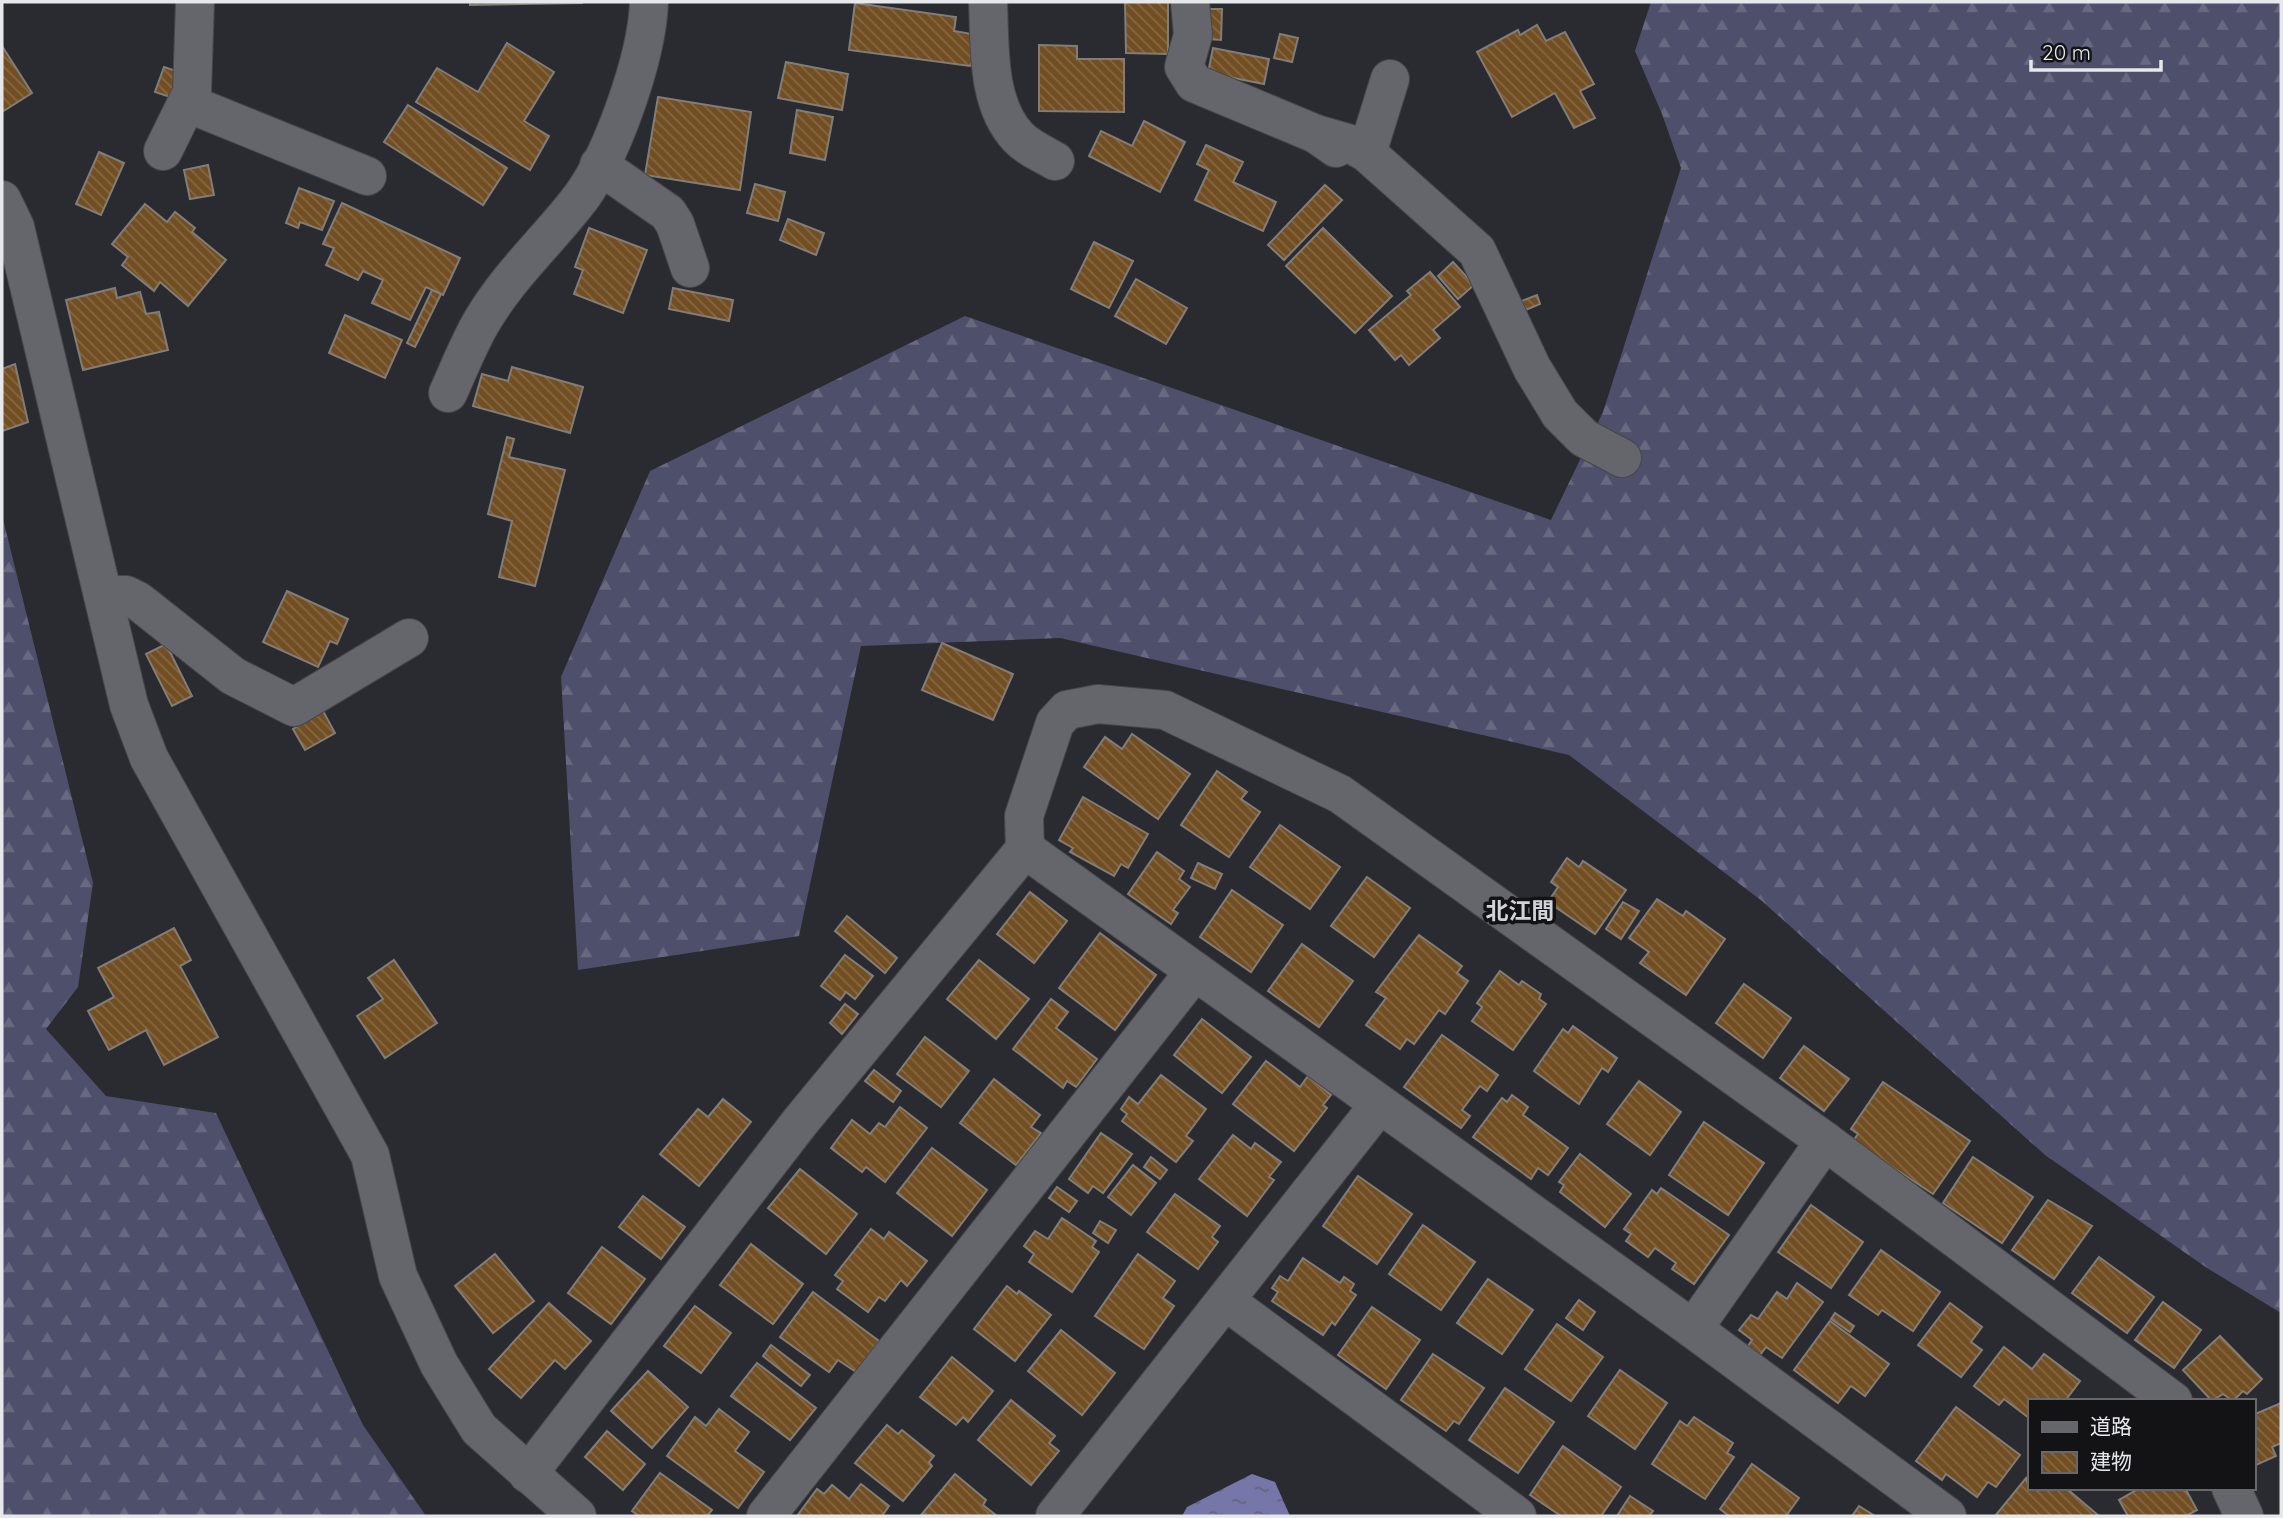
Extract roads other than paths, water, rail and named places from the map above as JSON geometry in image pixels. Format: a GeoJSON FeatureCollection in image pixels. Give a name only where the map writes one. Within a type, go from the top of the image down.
{"type":"FeatureCollection","features":[{"type":"Feature","properties":{"kind":"street"},"geometry":{"type":"LineString","coordinates":[[163,150],[187,103],[193,72],[195,2]]}},
{"type":"Feature","properties":{"kind":"street"},"geometry":{"type":"LineString","coordinates":[[448,393],[482,321],[525,260],[576,205],[599,165],[623,110],[642,49],[649,2]]}},
{"type":"Feature","properties":{"kind":"street"},"geometry":{"type":"LineString","coordinates":[[988,2],[994,84],[1005,119],[1019,139],[1055,161]]}},
{"type":"Feature","properties":{"kind":"street"},"geometry":{"type":"LineString","coordinates":[[1190,2],[1194,35],[1184,67],[1187,76],[1194,83],[1316,135],[1366,164],[1478,251],[1532,368],[1560,414],[1584,438],[1622,458]]}},
{"type":"Feature","properties":{"kind":"street"},"geometry":{"type":"LineString","coordinates":[[1366,164],[1390,79]]}},
{"type":"Feature","properties":{"kind":"street"},"geometry":{"type":"LineString","coordinates":[[187,103],[367,176]]}},
{"type":"Feature","properties":{"kind":"street"},"geometry":{"type":"LineString","coordinates":[[599,165],[668,214],[675,224],[690,268]]}},
{"type":"Feature","properties":{"kind":"street"},"geometry":{"type":"LineString","coordinates":[[2,200],[15,227],[129,705],[149,758],[370,1156],[398,1276],[439,1364],[479,1429],[577,1516]]}},
{"type":"Feature","properties":{"kind":"street"},"geometry":{"type":"LineString","coordinates":[[103,594],[126,595],[138,601],[233,676],[294,706],[408,638]]}},
{"type":"Feature","properties":{"kind":"street"},"geometry":{"type":"LineString","coordinates":[[528,1474],[800,1122],[1025,849],[1024,816],[1055,723],[1067,710],[1098,704],[1166,710],[1340,794],[1825,1141],[2170,1399]]}},
{"type":"Feature","properties":{"kind":"street"},"geometry":{"type":"LineString","coordinates":[[1025,849],[1693,1329],[1947,1516]]}},
{"type":"Feature","properties":{"kind":"street"},"geometry":{"type":"LineString","coordinates":[[766,1516],[1195,971]]}},
{"type":"Feature","properties":{"kind":"street"},"geometry":{"type":"LineString","coordinates":[[1055,1516],[1379,1105]]}},
{"type":"Feature","properties":{"kind":"street"},"geometry":{"type":"LineString","coordinates":[[1693,1329],[1825,1141]]}},
{"type":"Feature","properties":{"kind":"street"},"geometry":{"type":"LineString","coordinates":[[1227,1301],[1517,1516]]}},
{"type":"Feature","properties":{"kind":"street"},"geometry":{"type":"LineString","coordinates":[[2232,1490],[2244,1516]]}},
{"type":"Feature","properties":{"kind":"water"},"geometry":{"type":"Polygon","coordinates":[[[1252,1474],[1275,1482],[1290,1516],[1182,1516],[1187,1507],[1252,1474]]]}},
{"type":"Feature","properties":{"kind":"district","name":"北江間"},"geometry":{"type":"Point","coordinates":[1520,911]}}]}
